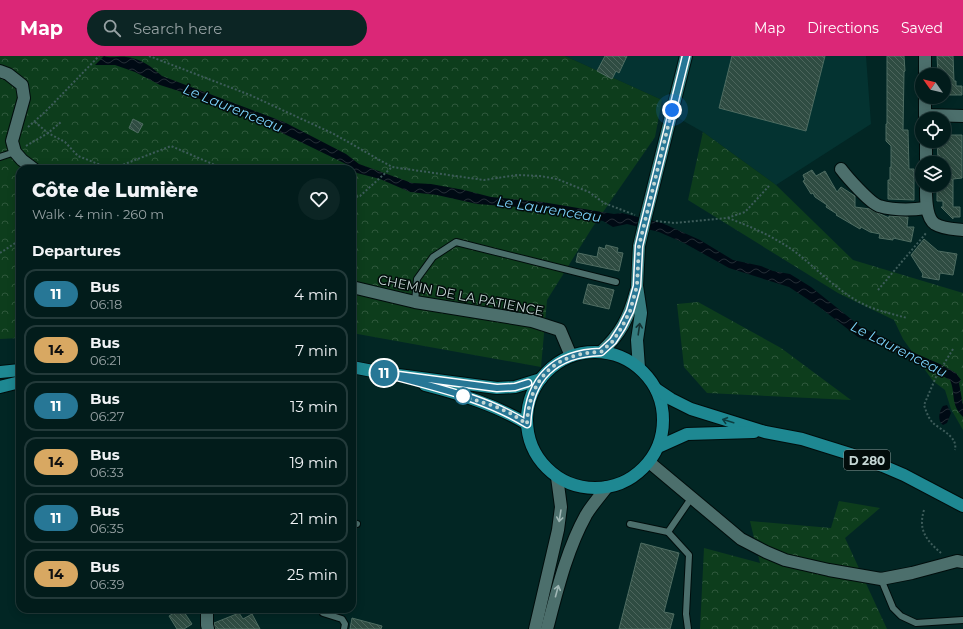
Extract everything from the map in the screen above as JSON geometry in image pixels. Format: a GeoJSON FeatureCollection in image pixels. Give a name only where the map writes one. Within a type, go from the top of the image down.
{"type":"FeatureCollection","features":[{"type":"Feature","properties":{"kind":"main road"},"geometry":{"type":"LineString","coordinates":[[639,368],[637,340],[641,313],[637,286],[639,246],[686,56]]}},
{"type":"Feature","properties":{"kind":"main road"},"geometry":{"type":"LineString","coordinates":[[601,352],[613,341],[622,327],[630,311],[637,286]]}},
{"type":"Feature","properties":{"kind":"main road"},"geometry":{"type":"LineString","coordinates":[[586,352],[601,352],[621,357],[639,368],[656,389],[661,403],[663,423],[658,446],[649,462],[637,474],[623,482],[607,487],[590,488],[573,485],[558,477],[542,463],[532,445],[527,424],[528,408],[533,393],[541,379],[554,365],[571,356],[586,352]]}},
{"type":"Feature","properties":{"kind":"main road"},"geometry":{"type":"LineString","coordinates":[[356,368],[383,373],[497,388],[515,387],[541,379]]}},
{"type":"Feature","properties":{"kind":"main road"},"geometry":{"type":"LineString","coordinates":[[0,372],[16,370]]}},
{"type":"Feature","properties":{"kind":"main road"},"geometry":{"type":"LineString","coordinates":[[383,373],[452,392],[494,406],[510,413],[527,424]]}},
{"type":"Feature","properties":{"kind":"main road"},"geometry":{"type":"LineString","coordinates":[[0,387],[16,383]]}},
{"type":"Feature","properties":{"kind":"main road","name":"D 280"},"geometry":{"type":"LineString","coordinates":[[656,389],[671,399],[691,409],[765,432],[802,439],[850,454],[904,475],[963,506]]}},
{"type":"Feature","properties":{"kind":"main road","name":"D 280"},"geometry":{"type":"LineString","coordinates":[[658,446],[687,434],[765,432]]}},
{"type":"Feature","properties":{"kind":"street"},"geometry":{"type":"LineString","coordinates":[[925,56],[925,68]]}},
{"type":"Feature","properties":{"kind":"street"},"geometry":{"type":"LineString","coordinates":[[0,71],[8,74],[22,85],[24,98],[13,147],[22,160],[29,165]]}},
{"type":"Feature","properties":{"kind":"street"},"geometry":{"type":"LineString","coordinates":[[951,116],[963,116]]}},
{"type":"Feature","properties":{"kind":"street"},"geometry":{"type":"LineString","coordinates":[[841,169],[851,183],[878,206],[913,210],[926,208]]}},
{"type":"Feature","properties":{"kind":"street"},"geometry":{"type":"LineString","coordinates":[[926,192],[926,208],[934,223],[942,227],[963,230]]}},
{"type":"Feature","properties":{"kind":"street","name":"CHEMIN DE LA PATIENCE"},"geometry":{"type":"LineString","coordinates":[[356,288],[415,302],[532,321],[560,330],[571,356]]}},
{"type":"Feature","properties":{"kind":"street"},"geometry":{"type":"LineString","coordinates":[[649,462],[741,539],[784,560],[881,579],[957,562]]}},
{"type":"Feature","properties":{"kind":"street"},"geometry":{"type":"LineString","coordinates":[[535,629],[558,530],[561,507],[558,477]]}},
{"type":"Feature","properties":{"kind":"street"},"geometry":{"type":"LineString","coordinates":[[547,629],[559,583],[576,537],[586,514],[607,487]]}},
{"type":"Feature","properties":{"kind":"street"},"geometry":{"type":"LineString","coordinates":[[207,613],[208,629]]}},
{"type":"Feature","properties":{"kind":"lane"},"geometry":{"type":"LineString","coordinates":[[0,157],[13,147]]}},
{"type":"Feature","properties":{"kind":"lane"},"geometry":{"type":"LineString","coordinates":[[415,302],[417,279],[433,257],[456,242],[616,282]]}},
{"type":"Feature","properties":{"kind":"lane"},"geometry":{"type":"LineString","coordinates":[[668,532],[692,497]]}},
{"type":"Feature","properties":{"kind":"lane"},"geometry":{"type":"LineString","coordinates":[[630,524],[668,532],[689,555],[686,614],[688,629]]}},
{"type":"Feature","properties":{"kind":"lane"},"geometry":{"type":"LineString","coordinates":[[881,579],[893,608],[901,616],[916,623],[963,620]]}},
{"type":"Feature","properties":{"kind":"lane"},"geometry":{"type":"LineString","coordinates":[[324,613],[342,619],[345,624],[344,629]]}},
{"type":"Feature","properties":{"kind":"path"},"geometry":{"type":"LineString","coordinates":[[13,147],[34,122],[99,56]]}},
{"type":"Feature","properties":{"kind":"path"},"geometry":{"type":"LineString","coordinates":[[149,56],[250,95],[334,134],[392,167],[484,180],[517,175],[540,176],[557,179],[589,192],[604,203],[625,212],[674,223],[727,218],[745,212],[769,186]]}},
{"type":"Feature","properties":{"kind":"path"},"geometry":{"type":"LineString","coordinates":[[34,122],[48,133],[64,142],[78,156],[101,165]]}},
{"type":"Feature","properties":{"kind":"path"},"geometry":{"type":"LineString","coordinates":[[13,147],[48,133],[61,122]]}},
{"type":"Feature","properties":{"kind":"path"},"geometry":{"type":"LineString","coordinates":[[121,165],[171,146],[215,165]]}},
{"type":"Feature","properties":{"kind":"path"},"geometry":{"type":"LineString","coordinates":[[356,197],[360,196],[392,167]]}},
{"type":"Feature","properties":{"kind":"path"},"geometry":{"type":"LineString","coordinates":[[727,218],[755,228],[797,253],[845,292],[863,304],[907,318]]}},
{"type":"Feature","properties":{"kind":"path"},"geometry":{"type":"LineString","coordinates":[[878,290],[934,223]]}},
{"type":"Feature","properties":{"kind":"path"},"geometry":{"type":"LineString","coordinates":[[0,253],[16,243]]}},
{"type":"Feature","properties":{"kind":"path"},"geometry":{"type":"LineString","coordinates":[[953,349],[936,377],[924,405],[928,416],[933,423],[950,436],[955,444],[955,450]]}},
{"type":"Feature","properties":{"kind":"path"},"geometry":{"type":"LineString","coordinates":[[924,510],[921,519],[923,531],[928,541],[957,562]]}},
{"type":"Feature","properties":{"kind":"shaded area"},"geometry":{"type":"Polygon","coordinates":[[[565,56],[866,56],[871,124],[776,185],[703,132],[664,110],[662,100],[565,56]]]}},
{"type":"Feature","properties":{"kind":"green space"},"geometry":{"type":"Polygon","coordinates":[[[0,56],[565,56],[662,100],[655,137],[592,228],[547,300],[541,367],[356,334],[356,165],[16,165],[16,338],[0,339],[0,56]]]}},
{"type":"Feature","properties":{"kind":"green space"},"geometry":{"type":"Polygon","coordinates":[[[703,132],[776,185],[853,260],[963,293],[963,430],[951,409],[945,390],[933,381],[903,339],[894,320],[838,293],[688,200],[703,132]]]}},
{"type":"Feature","properties":{"kind":"green space"},"geometry":{"type":"Polygon","coordinates":[[[698,302],[781,348],[851,400],[707,393],[684,367],[677,304],[698,302]]]}},
{"type":"Feature","properties":{"kind":"green space"},"geometry":{"type":"Polygon","coordinates":[[[839,501],[880,508],[845,538],[887,629],[700,629],[704,548],[760,563],[750,521],[831,528],[839,501]]]}},
{"type":"Feature","properties":{"kind":"water","name":"Le Laurenceau"},"geometry":{"type":"Polygon","coordinates":[[[104,56],[126,57],[141,61],[162,76],[284,122],[346,154],[359,164],[412,183],[431,184],[491,197],[542,202],[614,214],[622,213],[662,223],[700,240],[733,260],[790,274],[811,287],[861,327],[956,373],[961,380],[959,383],[963,405],[963,417],[956,408],[950,380],[904,355],[858,337],[818,306],[789,287],[729,268],[684,243],[659,232],[627,224],[613,227],[603,221],[531,208],[477,204],[437,195],[410,192],[380,179],[357,173],[356,165],[347,165],[274,129],[185,93],[160,85],[135,72],[115,65],[95,65],[104,56]]]}},
{"type":"Feature","properties":{"kind":"water"},"geometry":{"type":"Polygon","coordinates":[[[947,405],[951,413],[947,423],[943,425],[939,419],[940,411],[943,406],[947,405]]]}},
{"type":"Feature","properties":{"kind":"building"},"geometry":{"type":"Polygon","coordinates":[[[605,56],[627,56],[619,73],[616,71],[612,79],[597,71],[605,56]]]}},
{"type":"Feature","properties":{"kind":"building"},"geometry":{"type":"Polygon","coordinates":[[[732,56],[825,56],[806,131],[719,108],[732,56]]]}},
{"type":"Feature","properties":{"kind":"building"},"geometry":{"type":"Polygon","coordinates":[[[887,56],[904,56],[905,71],[903,130],[908,130],[909,169],[914,169],[914,200],[888,199],[891,146],[886,141],[887,56]]]}},
{"type":"Feature","properties":{"kind":"building"},"geometry":{"type":"Polygon","coordinates":[[[937,56],[953,56],[954,81],[956,81],[956,86],[962,86],[962,95],[951,95],[951,68],[938,68],[937,56]]]}},
{"type":"Feature","properties":{"kind":"building"},"geometry":{"type":"Polygon","coordinates":[[[133,119],[143,124],[138,133],[129,128],[133,119]]]}},
{"type":"Feature","properties":{"kind":"building"},"geometry":{"type":"Polygon","coordinates":[[[951,135],[962,135],[962,178],[953,179],[953,207],[960,207],[960,217],[953,217],[953,219],[941,207],[943,207],[943,201],[937,201],[937,192],[951,192],[951,156],[938,156],[937,148],[951,148],[951,135]]]}},
{"type":"Feature","properties":{"kind":"building"},"geometry":{"type":"Polygon","coordinates":[[[812,170],[816,176],[825,171],[837,192],[841,187],[855,196],[855,207],[870,209],[889,218],[889,216],[908,217],[907,227],[914,227],[911,242],[893,238],[893,240],[879,238],[880,234],[870,232],[861,227],[860,229],[836,215],[837,214],[826,207],[827,205],[815,197],[813,193],[811,194],[803,181],[805,180],[803,175],[812,170]]]}},
{"type":"Feature","properties":{"kind":"building"},"geometry":{"type":"Polygon","coordinates":[[[924,239],[938,251],[957,254],[953,275],[940,273],[939,280],[922,277],[923,274],[911,255],[924,239]]]}},
{"type":"Feature","properties":{"kind":"building"},"geometry":{"type":"Polygon","coordinates":[[[606,245],[618,248],[617,252],[623,253],[619,271],[576,262],[578,253],[597,257],[599,247],[605,249],[606,245]]]}},
{"type":"Feature","properties":{"kind":"building"},"geometry":{"type":"Polygon","coordinates":[[[588,284],[614,290],[609,309],[583,303],[588,284]]]}},
{"type":"Feature","properties":{"kind":"building"},"geometry":{"type":"Polygon","coordinates":[[[641,543],[679,553],[664,612],[674,614],[670,629],[619,629],[641,543]]]}},
{"type":"Feature","properties":{"kind":"building"},"geometry":{"type":"Polygon","coordinates":[[[174,613],[185,613],[192,624],[184,629],[177,629],[169,616],[174,613]]]}},
{"type":"Feature","properties":{"kind":"building"},"geometry":{"type":"Polygon","coordinates":[[[239,613],[243,619],[252,614],[260,629],[215,629],[214,623],[239,613]]]}},
{"type":"Feature","properties":{"kind":"building"},"geometry":{"type":"Polygon","coordinates":[[[352,618],[382,626],[381,629],[350,629],[352,618]]]}},
{"type":"Feature","properties":{"kind":"bus line","name":"11"},"geometry":{"type":"LineString","coordinates":[[528,383],[515,387],[480,387],[454,382],[383,373],[452,392],[494,406],[510,413],[527,424],[528,408],[533,393],[541,379],[554,365],[571,356],[586,352],[601,352],[613,341],[630,311],[637,286],[639,246],[686,56]]}},
{"type":"Feature","properties":{"kind":"route"},"geometry":{"type":"LineString","coordinates":[[463,396],[510,413],[527,424],[528,408],[533,393],[541,379],[554,365],[571,356],[586,352],[601,352],[613,341],[630,311],[637,286],[639,246],[672,110]]}}]}
